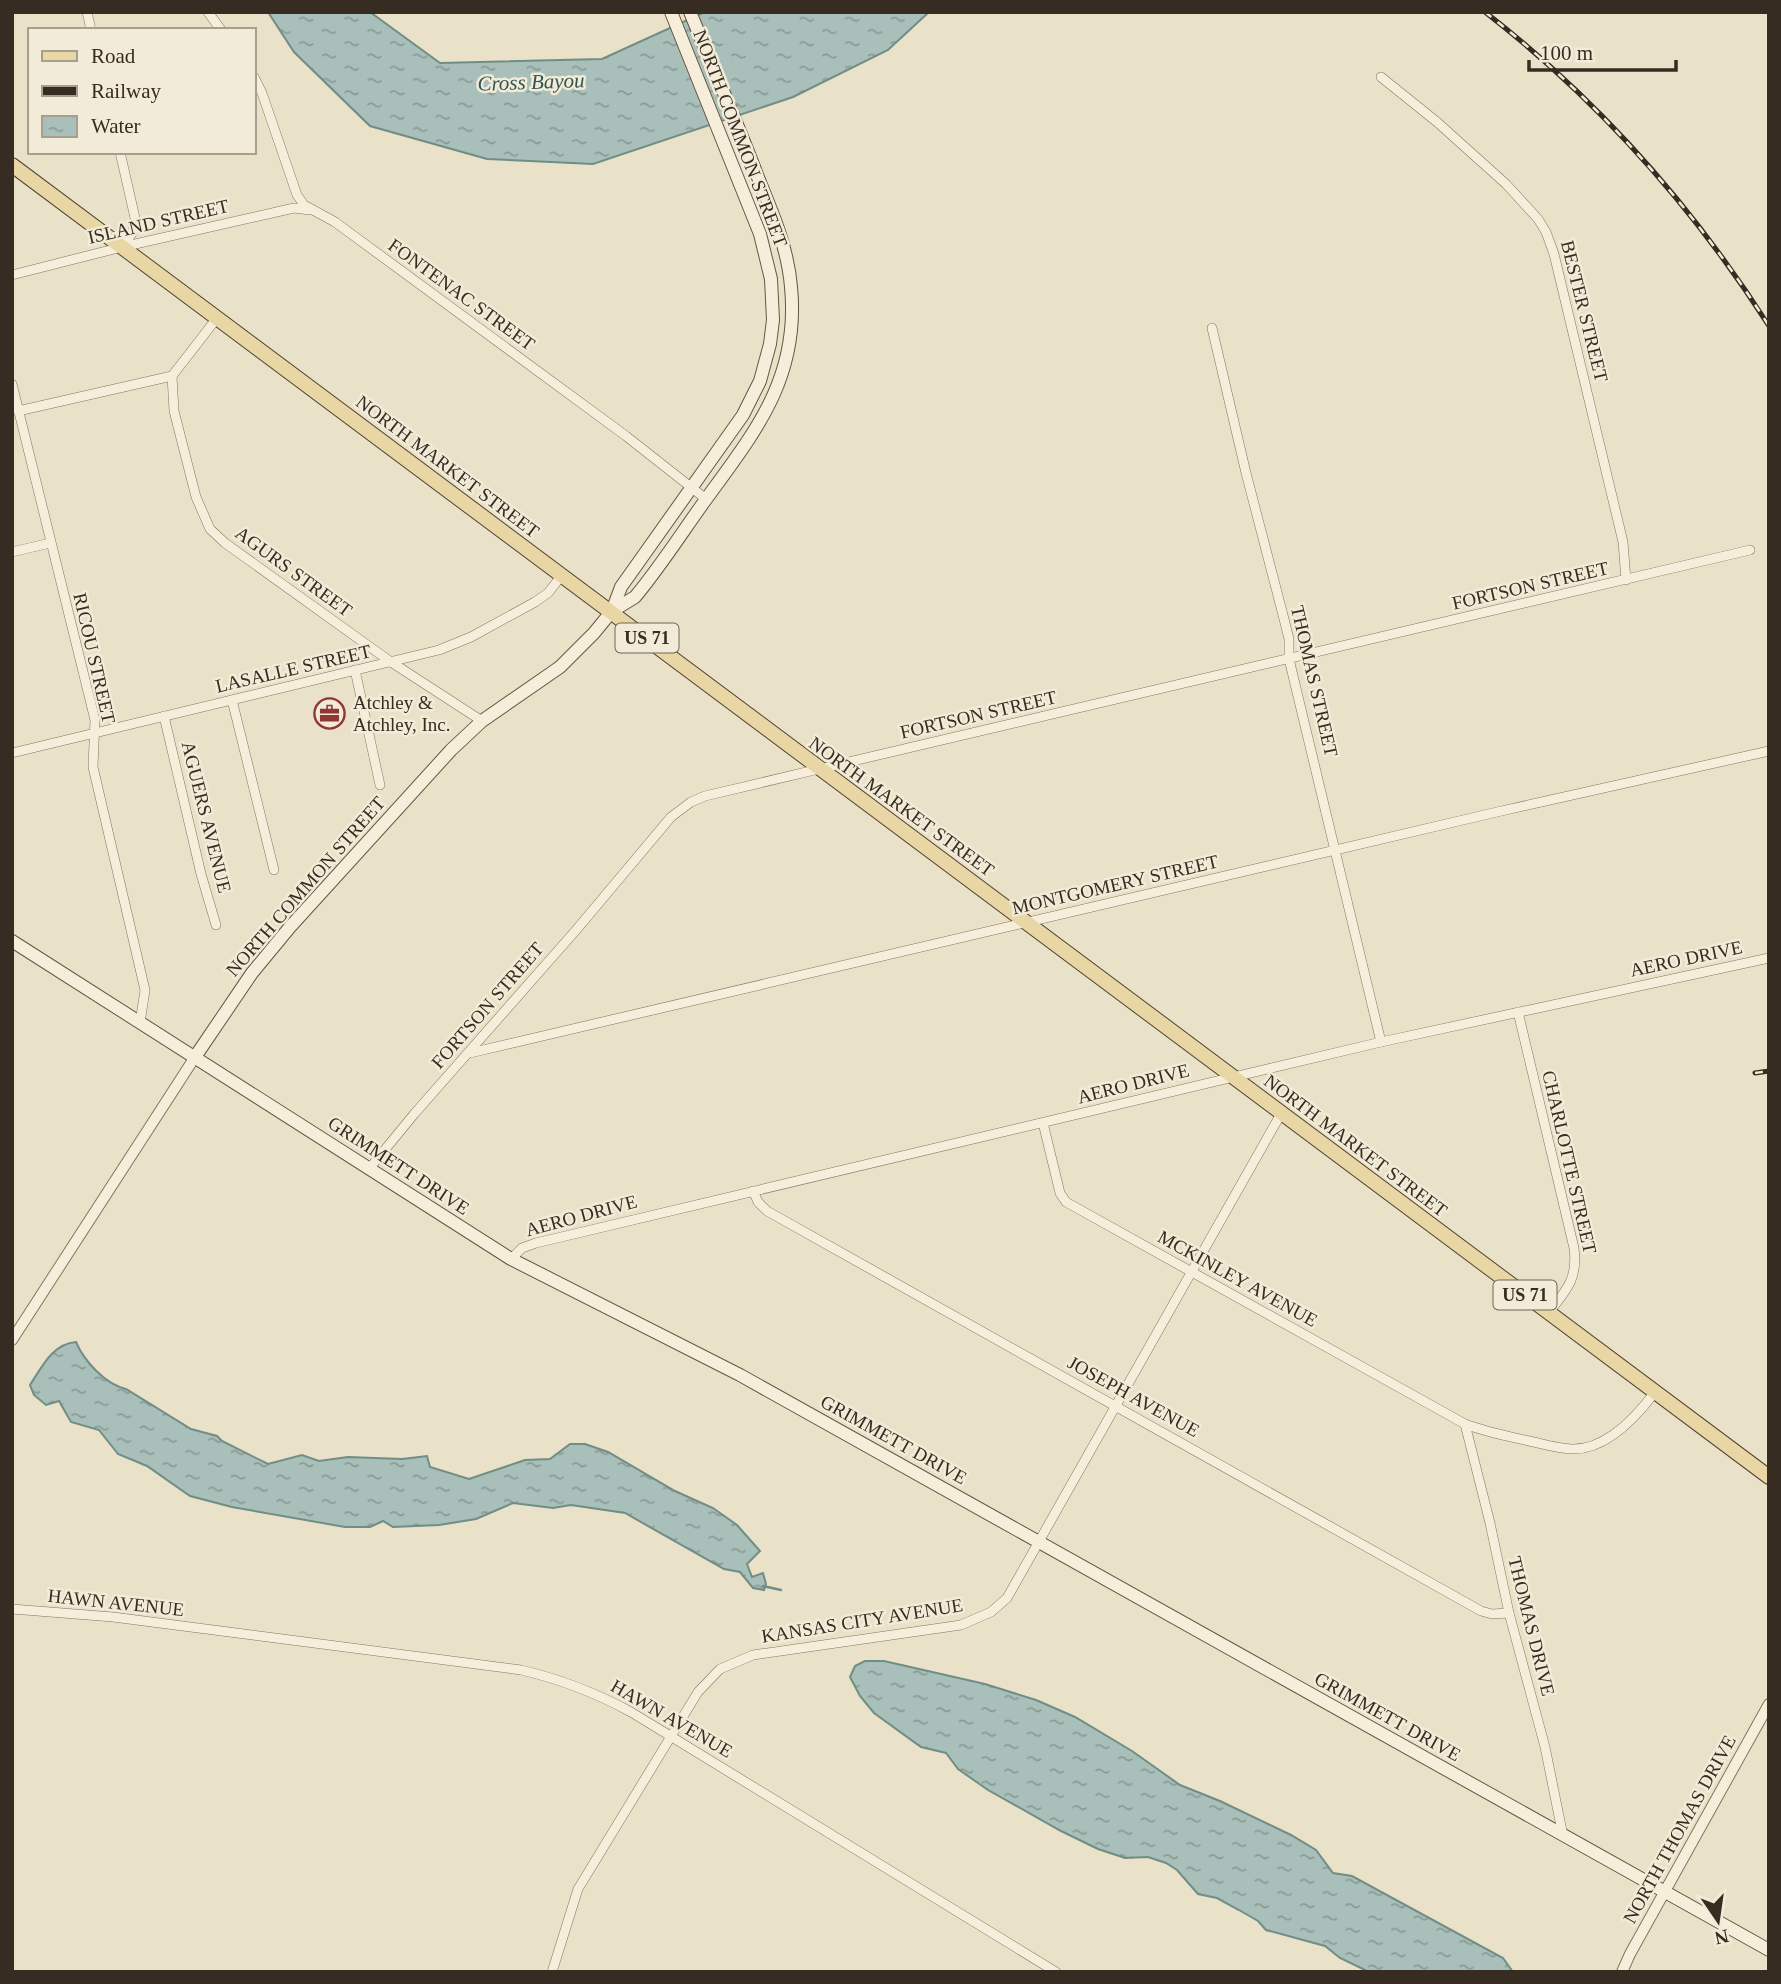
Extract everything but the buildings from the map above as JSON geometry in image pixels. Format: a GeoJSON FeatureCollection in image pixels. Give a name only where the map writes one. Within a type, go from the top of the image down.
{"type":"FeatureCollection","features":[{"type":"Feature","properties":{"kind":"main road","name":"NORTH COMMON STREET"},"geometry":{"type":"LineString","coordinates":[[195,1057],[252,973],[290,927],[451,750],[482,721],[560,667],[594,633],[612,611],[621,587],[743,415],[760,382],[770,344],[773,304],[768,264],[760,234],[737,173],[671,12]]}},
{"type":"Feature","properties":{"kind":"main road","name":"NORTH COMMON STREET"},"geometry":{"type":"LineString","coordinates":[[612,611],[635,597],[642,589],[766,414],[780,381],[791,334],[792,288],[788,263],[775,220],[690,12]]}},
{"type":"Feature","properties":{"kind":"main road","name":"NORTH MARKET STREET"},"geometry":{"type":"LineString","coordinates":[[12,165],[1769,1477]]}},
{"type":"Feature","properties":{"kind":"main road","name":"GRIMMETT DRIVE"},"geometry":{"type":"LineString","coordinates":[[12,941],[511,1259],[740,1375],[1769,1950]]}},
{"type":"Feature","properties":{"kind":"street"},"geometry":{"type":"LineString","coordinates":[[208,12],[219,28]]}},
{"type":"Feature","properties":{"kind":"street","name":"BESTER STREET"},"geometry":{"type":"LineString","coordinates":[[1381,77],[1437,122],[1506,184],[1546,232],[1554,254],[1623,542],[1626,580]]}},
{"type":"Feature","properties":{"kind":"street","name":"FONTENAC STREET"},"geometry":{"type":"LineString","coordinates":[[256,81],[297,195],[304,205],[335,222],[626,436],[706,499]]}},
{"type":"Feature","properties":{"kind":"street"},"geometry":{"type":"LineString","coordinates":[[120,154],[135,218],[133,232],[122,247]]}},
{"type":"Feature","properties":{"kind":"street","name":"ISLAND STREET"},"geometry":{"type":"LineString","coordinates":[[12,275],[294,208],[313,211]]}},
{"type":"Feature","properties":{"kind":"street"},"geometry":{"type":"LineString","coordinates":[[18,411],[172,376],[217,318]]}},
{"type":"Feature","properties":{"kind":"street","name":"THOMAS STREET"},"geometry":{"type":"LineString","coordinates":[[1212,328],[1289,639],[1290,659],[1381,1042]]}},
{"type":"Feature","properties":{"kind":"street","name":"AGURS STREET"},"geometry":{"type":"LineString","coordinates":[[172,376],[174,411],[195,497],[210,529],[225,543],[391,662],[482,721]]}},
{"type":"Feature","properties":{"kind":"street","name":"RICOU STREET"},"geometry":{"type":"LineString","coordinates":[[12,384],[95,720],[93,767],[145,990],[140,1023]]}},
{"type":"Feature","properties":{"kind":"street"},"geometry":{"type":"LineString","coordinates":[[12,552],[50,543]]}},
{"type":"Feature","properties":{"kind":"street","name":"FORTSON STREET"},"geometry":{"type":"LineString","coordinates":[[369,1169],[502,1012],[679,811],[705,796],[1750,550]]}},
{"type":"Feature","properties":{"kind":"street","name":"LASALLE STREET"},"geometry":{"type":"LineString","coordinates":[[12,753],[439,650],[471,637],[535,603],[548,593],[562,575]]}},
{"type":"Feature","properties":{"kind":"street"},"geometry":{"type":"LineString","coordinates":[[355,670],[380,785]]}},
{"type":"Feature","properties":{"kind":"street"},"geometry":{"type":"LineString","coordinates":[[232,700],[274,870]]}},
{"type":"Feature","properties":{"kind":"street","name":"AGUERS AVENUE"},"geometry":{"type":"LineString","coordinates":[[164,716],[201,874],[216,925]]}},
{"type":"Feature","properties":{"kind":"street","name":"MONTGOMERY STREET"},"geometry":{"type":"LineString","coordinates":[[470,1053],[1769,751]]}},
{"type":"Feature","properties":{"kind":"street","name":"AERO DRIVE"},"geometry":{"type":"LineString","coordinates":[[511,1259],[522,1248],[536,1243],[753,1191],[1381,1042],[1769,958]]}},
{"type":"Feature","properties":{"kind":"street","name":"CHARLOTTE STREET"},"geometry":{"type":"LineString","coordinates":[[1518,1012],[1576,1264],[1570,1283],[1549,1312]]}},
{"type":"Feature","properties":{"kind":"street","name":"NORTH COMMON STREET"},"geometry":{"type":"LineString","coordinates":[[12,1340],[195,1057]]}},
{"type":"Feature","properties":{"kind":"street","name":"KANSAS CITY AVENUE"},"geometry":{"type":"LineString","coordinates":[[552,1972],[578,1889],[698,1692],[720,1669],[753,1655],[961,1625],[981,1618],[1007,1598],[1282,1112]]}},
{"type":"Feature","properties":{"kind":"street","name":"MCKINLEY AVENUE"},"geometry":{"type":"LineString","coordinates":[[1043,1123],[1060,1193],[1066,1202],[1465,1424],[1562,1448],[1578,1449],[1606,1438],[1627,1424],[1637,1416],[1655,1392]]}},
{"type":"Feature","properties":{"kind":"street","name":"JOSEPH AVENUE"},"geometry":{"type":"LineString","coordinates":[[753,1191],[758,1202],[767,1211],[1481,1611],[1492,1614],[1509,1613]]}},
{"type":"Feature","properties":{"kind":"street","name":"THOMAS DRIVE"},"geometry":{"type":"LineString","coordinates":[[1465,1424],[1509,1613],[1545,1747],[1563,1836]]}},
{"type":"Feature","properties":{"kind":"street","name":"HAWN AVENUE"},"geometry":{"type":"LineString","coordinates":[[12,1609],[113,1617],[521,1670],[551,1677],[602,1696],[671,1735],[1056,1972]]}},
{"type":"Feature","properties":{"kind":"street","name":"NORTH THOMAS DRIVE"},"geometry":{"type":"LineString","coordinates":[[1622,1972],[1769,1704]]}},
{"type":"Feature","properties":{"kind":"water","name":"Cross Bayou"},"geometry":{"type":"Polygon","coordinates":[[[268,12],[370,12],[440,63],[602,59],[705,12],[929,12],[888,50],[793,97],[593,164],[487,159],[370,126],[294,52],[268,12]]]}},
{"type":"Feature","properties":{"kind":"water"},"geometry":{"type":"Polygon","coordinates":[[[76,1342],[84,1357],[110,1382],[191,1429],[217,1436],[268,1464],[302,1455],[319,1461],[348,1457],[402,1459],[427,1456],[430,1467],[469,1479],[525,1460],[550,1459],[570,1444],[585,1444],[608,1452],[675,1491],[713,1508],[737,1525],[760,1551],[747,1564],[752,1577],[763,1573],[766,1584],[764,1590],[753,1588],[740,1572],[724,1569],[625,1513],[571,1505],[553,1508],[513,1503],[476,1519],[439,1525],[393,1527],[383,1521],[370,1527],[345,1527],[232,1507],[190,1496],[147,1466],[118,1454],[99,1430],[71,1422],[59,1401],[46,1405],[34,1395],[30,1385],[48,1358],[60,1347],[76,1342]]]}},
{"type":"Feature","properties":{"kind":"water"},"geometry":{"type":"Polygon","coordinates":[[[865,1661],[884,1661],[985,1684],[1036,1700],[1075,1717],[1132,1751],[1180,1785],[1220,1801],[1316,1850],[1333,1873],[1352,1876],[1503,1958],[1513,1972],[1369,1972],[1340,1958],[1325,1946],[1266,1930],[1258,1921],[1217,1898],[1198,1894],[1177,1870],[1166,1863],[1148,1857],[1125,1858],[1098,1849],[988,1790],[958,1769],[946,1753],[921,1747],[874,1713],[860,1696],[850,1677],[855,1666],[865,1661]]]}},
{"type":"Feature","properties":{"kind":"waterway"},"geometry":{"type":"LineString","coordinates":[[763,1586],[781,1590]]}},
{"type":"Feature","properties":{"kind":"railway"},"geometry":{"type":"LineString","coordinates":[[1485,12],[1566,81],[1640,157],[1708,239],[1769,326]]}},
{"type":"Feature","properties":{"kind":"railway"},"geometry":{"type":"LineString","coordinates":[[1755,1073],[1769,1071]]}},
{"type":"Feature","properties":{"kind":"place","name":"Atchley & Atchley, Inc."},"geometry":{"type":"Point","coordinates":[330,713]}}]}
